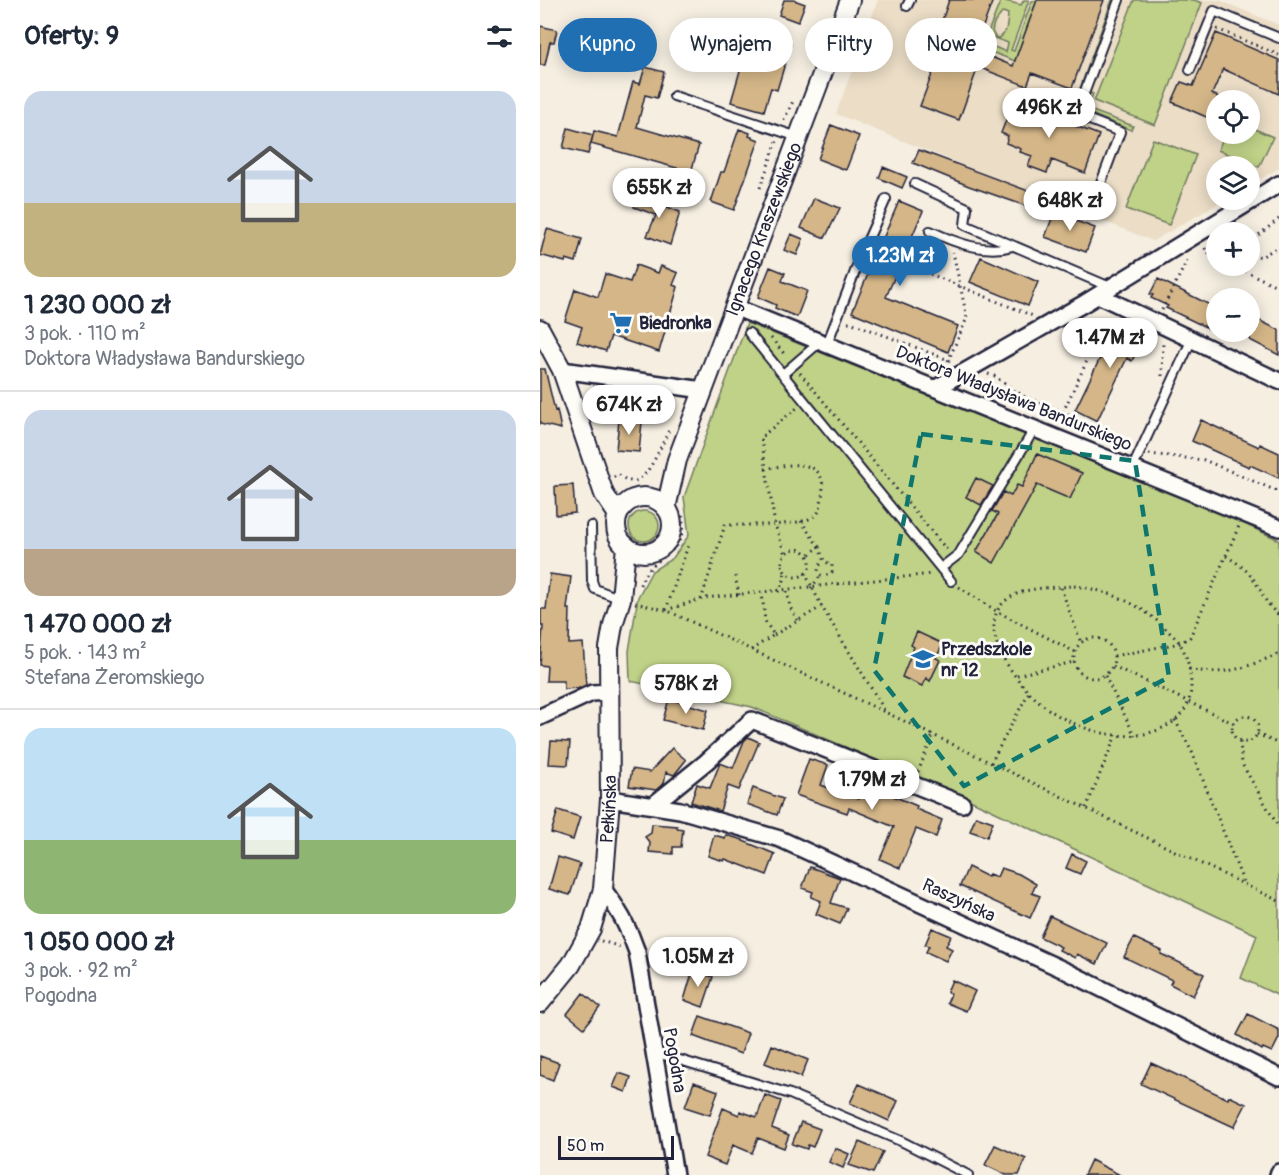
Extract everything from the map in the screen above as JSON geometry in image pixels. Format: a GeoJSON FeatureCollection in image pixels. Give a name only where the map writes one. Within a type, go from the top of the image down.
{"type":"FeatureCollection","features":[{"type":"Feature","properties":{"kind":"street","name":"Ignacego Kraszewskiego"},"geometry":{"type":"LineString","coordinates":[[666,508],[677,460],[850,0]]}},
{"type":"Feature","properties":{"kind":"street"},"geometry":{"type":"LineString","coordinates":[[936,388],[1104,291],[1279,184]]}},
{"type":"Feature","properties":{"kind":"street"},"geometry":{"type":"LineString","coordinates":[[1104,291],[1114,304],[1162,321],[1192,339],[1279,381]]}},
{"type":"Feature","properties":{"kind":"street","name":"Doktora Władysława Bandurskiego"},"geometry":{"type":"LineString","coordinates":[[734,307],[826,338],[936,388],[1279,528]]}},
{"type":"Feature","properties":{"kind":"street"},"geometry":{"type":"LineString","coordinates":[[540,329],[562,370],[604,494],[618,515]]}},
{"type":"Feature","properties":{"kind":"street"},"geometry":{"type":"LineString","coordinates":[[562,370],[704,390]]}},
{"type":"Feature","properties":{"kind":"street","name":"Ignacego Kraszewskiego"},"geometry":{"type":"LineString","coordinates":[[650,498],[677,460]]}},
{"type":"Feature","properties":{"kind":"street"},"geometry":{"type":"LineString","coordinates":[[596,467],[631,500]]}},
{"type":"Feature","properties":{"kind":"street"},"geometry":{"type":"LineString","coordinates":[[642,497],[650,498],[666,508],[672,519],[670,535],[661,548],[638,553],[626,546],[616,531],[618,515],[631,500],[642,497]]}},
{"type":"Feature","properties":{"kind":"street","name":"Pełkińska"},"geometry":{"type":"LineString","coordinates":[[626,546],[630,601]]}},
{"type":"Feature","properties":{"kind":"street","name":"Pełkińska"},"geometry":{"type":"LineString","coordinates":[[540,1003],[571,965],[591,929],[603,889],[609,799],[609,648],[613,625],[630,601],[646,553]]}},
{"type":"Feature","properties":{"kind":"street"},"geometry":{"type":"LineString","coordinates":[[540,717],[592,693],[610,692]]}},
{"type":"Feature","properties":{"kind":"street"},"geometry":{"type":"LineString","coordinates":[[653,806],[752,720],[962,804]]}},
{"type":"Feature","properties":{"kind":"street","name":"Raszyńska"},"geometry":{"type":"LineString","coordinates":[[609,799],[680,810],[780,839],[1060,968],[1279,1077]]}},
{"type":"Feature","properties":{"kind":"street","name":"Pogodna"},"geometry":{"type":"LineString","coordinates":[[603,889],[620,910],[637,952],[675,1175]]}},
{"type":"Feature","properties":{"kind":"lane"},"geometry":{"type":"LineString","coordinates":[[1092,207],[1120,132],[1082,117],[1079,107],[1119,0]]}},
{"type":"Feature","properties":{"kind":"lane"},"geometry":{"type":"LineString","coordinates":[[1190,70],[1214,11],[1279,38]]}},
{"type":"Feature","properties":{"kind":"lane"},"geometry":{"type":"LineString","coordinates":[[674,96],[798,137]]}},
{"type":"Feature","properties":{"kind":"lane"},"geometry":{"type":"LineString","coordinates":[[915,184],[967,208],[965,225],[1104,291]]}},
{"type":"Feature","properties":{"kind":"lane"},"geometry":{"type":"LineString","coordinates":[[783,374],[826,338],[886,199]]}},
{"type":"Feature","properties":{"kind":"lane"},"geometry":{"type":"LineString","coordinates":[[930,231],[951,241],[998,250],[1013,246]]}},
{"type":"Feature","properties":{"kind":"lane"},"geometry":{"type":"LineString","coordinates":[[749,333],[951,581]]}},
{"type":"Feature","properties":{"kind":"lane"},"geometry":{"type":"LineString","coordinates":[[1133,467],[1192,339]]}},
{"type":"Feature","properties":{"kind":"lane"},"geometry":{"type":"LineString","coordinates":[[941,568],[959,554],[1035,428]]}},
{"type":"Feature","properties":{"kind":"lane"},"geometry":{"type":"LineString","coordinates":[[591,526],[594,589],[630,601]]}},
{"type":"Feature","properties":{"kind":"lane"},"geometry":{"type":"LineString","coordinates":[[654,1052],[790,1094],[903,1142],[968,1175]]}},
{"type":"Feature","properties":{"kind":"path"},"geometry":{"type":"LineString","coordinates":[[1208,25],[1279,55]]}},
{"type":"Feature","properties":{"kind":"path"},"geometry":{"type":"LineString","coordinates":[[1279,219],[1256,237],[1250,248],[1254,255],[1262,257],[1279,246]]}},
{"type":"Feature","properties":{"kind":"path"},"geometry":{"type":"LineString","coordinates":[[948,360],[967,318],[951,241]]}},
{"type":"Feature","properties":{"kind":"path"},"geometry":{"type":"LineString","coordinates":[[1198,249],[1204,245]]}},
{"type":"Feature","properties":{"kind":"path"},"geometry":{"type":"LineString","coordinates":[[1164,399],[1162,321],[1192,252],[1183,258]]}},
{"type":"Feature","properties":{"kind":"path"},"geometry":{"type":"LineString","coordinates":[[908,265],[1035,317]]}},
{"type":"Feature","properties":{"kind":"path"},"geometry":{"type":"LineString","coordinates":[[1256,276],[1279,286]]}},
{"type":"Feature","properties":{"kind":"path"},"geometry":{"type":"LineString","coordinates":[[1063,412],[1114,304]]}},
{"type":"Feature","properties":{"kind":"path"},"geometry":{"type":"LineString","coordinates":[[826,338],[850,321],[969,369],[994,376],[1023,396],[1068,414],[1069,424],[1124,447]]}},
{"type":"Feature","properties":{"kind":"path"},"geometry":{"type":"LineString","coordinates":[[765,330],[954,558]]}},
{"type":"Feature","properties":{"kind":"path"},"geometry":{"type":"LineString","coordinates":[[785,554],[775,525],[761,437],[805,401]]}},
{"type":"Feature","properties":{"kind":"path"},"geometry":{"type":"LineString","coordinates":[[618,474],[627,480],[636,481],[644,477],[674,421]]}},
{"type":"Feature","properties":{"kind":"path"},"geometry":{"type":"LineString","coordinates":[[1144,454],[1204,460],[1279,492]]}},
{"type":"Feature","properties":{"kind":"path"},"geometry":{"type":"LineString","coordinates":[[701,600],[725,525],[775,525],[801,520],[819,512],[823,491],[818,471],[807,465],[793,464],[765,469]]}},
{"type":"Feature","properties":{"kind":"path"},"geometry":{"type":"LineString","coordinates":[[1114,656],[1180,643],[1190,637],[1227,556],[1244,512]]}},
{"type":"Feature","properties":{"kind":"path"},"geometry":{"type":"LineString","coordinates":[[801,520],[819,548],[824,561]]}},
{"type":"Feature","properties":{"kind":"path"},"geometry":{"type":"LineString","coordinates":[[666,610],[689,543]]}},
{"type":"Feature","properties":{"kind":"path"},"geometry":{"type":"LineString","coordinates":[[807,556],[819,548]]}},
{"type":"Feature","properties":{"kind":"path"},"geometry":{"type":"LineString","coordinates":[[778,591],[784,580],[785,572],[782,564],[785,554],[790,550],[798,549],[807,556],[809,564],[805,573],[811,588],[886,713]]}},
{"type":"Feature","properties":{"kind":"path"},"geometry":{"type":"LineString","coordinates":[[1227,556],[1248,572],[1257,584],[1266,604],[1279,615]]}},
{"type":"Feature","properties":{"kind":"path"},"geometry":{"type":"LineString","coordinates":[[821,575],[818,568],[824,561]]}},
{"type":"Feature","properties":{"kind":"path"},"geometry":{"type":"LineString","coordinates":[[821,575],[828,575],[833,570],[831,563],[824,561]]}},
{"type":"Feature","properties":{"kind":"path"},"geometry":{"type":"LineString","coordinates":[[785,572],[795,576],[805,573]]}},
{"type":"Feature","properties":{"kind":"path"},"geometry":{"type":"LineString","coordinates":[[666,610],[701,600],[936,574],[951,581],[998,612],[1075,652]]}},
{"type":"Feature","properties":{"kind":"path"},"geometry":{"type":"LineString","coordinates":[[811,588],[821,575]]}},
{"type":"Feature","properties":{"kind":"path"},"geometry":{"type":"LineString","coordinates":[[735,576],[739,595]]}},
{"type":"Feature","properties":{"kind":"path"},"geometry":{"type":"LineString","coordinates":[[639,587],[642,579]]}},
{"type":"Feature","properties":{"kind":"path"},"geometry":{"type":"LineString","coordinates":[[1061,587],[1081,642]]}},
{"type":"Feature","properties":{"kind":"path"},"geometry":{"type":"LineString","coordinates":[[1061,587],[1093,588],[1128,601],[1145,611],[1180,643],[1189,669],[1191,691],[1187,709],[1162,729],[1135,736],[1116,735],[1094,731],[1070,721],[1050,710],[1029,692],[1007,663],[997,644],[995,618],[1003,603],[1015,595],[1036,589],[1061,587]]}},
{"type":"Feature","properties":{"kind":"path"},"geometry":{"type":"LineString","coordinates":[[787,591],[790,608],[798,621]]}},
{"type":"Feature","properties":{"kind":"path"},"geometry":{"type":"LineString","coordinates":[[762,593],[765,621],[774,635]]}},
{"type":"Feature","properties":{"kind":"path"},"geometry":{"type":"LineString","coordinates":[[630,601],[666,610],[933,735],[1279,902]]}},
{"type":"Feature","properties":{"kind":"path"},"geometry":{"type":"LineString","coordinates":[[751,650],[822,607]]}},
{"type":"Feature","properties":{"kind":"path"},"geometry":{"type":"LineString","coordinates":[[1087,639],[1101,639],[1111,647],[1114,656],[1113,666],[1105,676],[1099,679],[1086,678],[1076,668],[1075,652],[1081,642],[1087,639]]}},
{"type":"Feature","properties":{"kind":"path"},"geometry":{"type":"LineString","coordinates":[[1189,669],[1206,673],[1222,673],[1279,654]]}},
{"type":"Feature","properties":{"kind":"path"},"geometry":{"type":"LineString","coordinates":[[1016,675],[1074,662]]}},
{"type":"Feature","properties":{"kind":"path"},"geometry":{"type":"LineString","coordinates":[[1113,666],[1233,723]]}},
{"type":"Feature","properties":{"kind":"path"},"geometry":{"type":"LineString","coordinates":[[1105,676],[1135,736]]}},
{"type":"Feature","properties":{"kind":"path"},"geometry":{"type":"LineString","coordinates":[[991,763],[1029,692]]}},
{"type":"Feature","properties":{"kind":"path"},"geometry":{"type":"LineString","coordinates":[[1233,723],[1240,717],[1248,717],[1256,722],[1257,734],[1252,740],[1240,742]]}},
{"type":"Feature","properties":{"kind":"path"},"geometry":{"type":"LineString","coordinates":[[1175,720],[1192,752],[1244,884]]}},
{"type":"Feature","properties":{"kind":"path"},"geometry":{"type":"LineString","coordinates":[[1233,723],[1234,736],[1240,742],[1242,764],[1279,828]]}},
{"type":"Feature","properties":{"kind":"path"},"geometry":{"type":"LineString","coordinates":[[1257,734],[1279,744]]}},
{"type":"Feature","properties":{"kind":"path"},"geometry":{"type":"LineString","coordinates":[[913,784],[933,735]]}},
{"type":"Feature","properties":{"kind":"path"},"geometry":{"type":"LineString","coordinates":[[1086,808],[1116,735]]}},
{"type":"Feature","properties":{"kind":"highlighted area"},"geometry":{"type":"Polygon","coordinates":[[[921,434],[1135,461],[1169,677],[964,786],[874,670],[921,434]]]}},
{"type":"Feature","properties":{"kind":"shaded area"},"geometry":{"type":"Polygon","coordinates":[[[878,0],[1219,0],[1279,25],[1279,168],[1260,179],[1260,156],[1206,156],[1207,210],[1153,241],[836,114],[851,72],[893,72],[893,18],[871,18],[878,0]]]}},
{"type":"Feature","properties":{"kind":"green space"},"geometry":{"type":"Polygon","coordinates":[[[1001,0],[1021,5],[1024,0],[1029,0],[1011,50],[1014,51],[1032,1],[1037,0],[1015,61],[997,54],[997,48],[1006,52],[1008,43],[997,39],[1005,31],[1007,24],[1008,14],[1003,12],[997,19],[994,18],[1001,0]]]}},
{"type":"Feature","properties":{"kind":"green space"},"geometry":{"type":"Polygon","coordinates":[[[1112,0],[1116,0],[1077,102],[1075,102],[1112,0]]]}},
{"type":"Feature","properties":{"kind":"green space"},"geometry":{"type":"Polygon","coordinates":[[[1134,0],[1194,0],[1202,3],[1155,125],[1094,101],[1134,0]]]}},
{"type":"Feature","properties":{"kind":"green space"},"geometry":{"type":"Polygon","coordinates":[[[1090,93],[1093,94],[1087,109],[1133,126],[1131,130],[1086,112],[1084,109],[1090,93]]]}},
{"type":"Feature","properties":{"kind":"green space"},"geometry":{"type":"Polygon","coordinates":[[[1260,131],[1273,137],[1260,165],[1260,156],[1232,156],[1218,150],[1221,144],[1260,144],[1260,131]]]}},
{"type":"Feature","properties":{"kind":"green space"},"geometry":{"type":"Polygon","coordinates":[[[1153,139],[1196,155],[1169,225],[1126,209],[1153,139]]]}},
{"type":"Feature","properties":{"kind":"green space"},"geometry":{"type":"Polygon","coordinates":[[[747,323],[1219,512],[1279,540],[1279,996],[1241,978],[1257,935],[972,801],[752,707],[630,681],[629,651],[638,597],[652,571],[673,558],[689,535],[684,497],[747,323]]]}},
{"type":"Feature","properties":{"kind":"green space"},"geometry":{"type":"Polygon","coordinates":[[[644,511],[655,515],[659,526],[655,537],[644,541],[633,537],[629,526],[633,515],[644,511]]]}},
{"type":"Feature","properties":{"kind":"building"},"geometry":{"type":"Polygon","coordinates":[[[784,0],[794,0],[805,4],[798,22],[793,18],[779,15],[784,0]]]}},
{"type":"Feature","properties":{"kind":"building"},"geometry":{"type":"Polygon","coordinates":[[[949,0],[993,0],[986,18],[943,18],[949,0]]]}},
{"type":"Feature","properties":{"kind":"building"},"geometry":{"type":"Polygon","coordinates":[[[1037,0],[1104,0],[1072,88],[1032,73],[1027,86],[991,72],[997,72],[997,59],[1013,66],[1037,0]]]}},
{"type":"Feature","properties":{"kind":"building"},"geometry":{"type":"Polygon","coordinates":[[[540,26],[557,30],[554,42],[550,42],[545,65],[540,65],[540,26]]]}},
{"type":"Feature","properties":{"kind":"building"},"geometry":{"type":"Polygon","coordinates":[[[1216,33],[1279,60],[1279,94],[1223,69],[1214,90],[1206,90],[1206,117],[1172,102],[1181,82],[1193,86],[1216,33]]]}},
{"type":"Feature","properties":{"kind":"building"},"geometry":{"type":"Polygon","coordinates":[[[657,70],[664,72],[657,98],[645,95],[637,127],[699,145],[691,172],[591,144],[594,131],[618,137],[633,82],[640,84],[644,72],[657,72],[657,70]]]}},
{"type":"Feature","properties":{"kind":"building"},"geometry":{"type":"Polygon","coordinates":[[[740,72],[782,72],[777,90],[771,88],[764,111],[731,102],[740,72]]]}},
{"type":"Feature","properties":{"kind":"building"},"geometry":{"type":"Polygon","coordinates":[[[933,72],[976,72],[959,120],[920,106],[933,72]]]}},
{"type":"Feature","properties":{"kind":"building"},"geometry":{"type":"Polygon","coordinates":[[[1013,102],[1099,135],[1085,173],[1052,160],[1047,173],[1028,166],[1032,156],[1006,143],[1008,136],[1001,133],[1013,102]]]}},
{"type":"Feature","properties":{"kind":"building"},"geometry":{"type":"Polygon","coordinates":[[[831,125],[859,136],[846,170],[818,159],[831,125]]]}},
{"type":"Feature","properties":{"kind":"building"},"geometry":{"type":"Polygon","coordinates":[[[568,128],[593,135],[588,154],[563,148],[568,128]]]}},
{"type":"Feature","properties":{"kind":"building"},"geometry":{"type":"Polygon","coordinates":[[[739,129],[759,140],[734,210],[711,202],[739,129]]]}},
{"type":"Feature","properties":{"kind":"building"},"geometry":{"type":"Polygon","coordinates":[[[919,150],[1031,192],[1026,206],[913,163],[919,150]]]}},
{"type":"Feature","properties":{"kind":"building"},"geometry":{"type":"Polygon","coordinates":[[[883,167],[907,177],[902,188],[879,178],[883,167]]]}},
{"type":"Feature","properties":{"kind":"building"},"geometry":{"type":"Polygon","coordinates":[[[639,193],[680,212],[670,245],[647,236],[656,215],[634,207],[639,193]]]}},
{"type":"Feature","properties":{"kind":"building"},"geometry":{"type":"Polygon","coordinates":[[[814,198],[840,208],[825,238],[801,228],[814,198]]]}},
{"type":"Feature","properties":{"kind":"building"},"geometry":{"type":"Polygon","coordinates":[[[899,201],[923,211],[886,297],[958,326],[948,352],[852,312],[899,201]]]}},
{"type":"Feature","properties":{"kind":"building"},"geometry":{"type":"Polygon","coordinates":[[[1054,213],[1095,228],[1086,252],[1045,237],[1054,213]]]}},
{"type":"Feature","properties":{"kind":"building"},"geometry":{"type":"Polygon","coordinates":[[[547,229],[582,239],[576,262],[566,259],[565,262],[540,255],[547,229]]]}},
{"type":"Feature","properties":{"kind":"building"},"geometry":{"type":"Polygon","coordinates":[[[791,234],[803,239],[797,255],[784,250],[791,234]]]}},
{"type":"Feature","properties":{"kind":"building"},"geometry":{"type":"Polygon","coordinates":[[[981,257],[1038,282],[1028,306],[970,282],[981,257]]]}},
{"type":"Feature","properties":{"kind":"building"},"geometry":{"type":"Polygon","coordinates":[[[636,265],[658,273],[661,266],[678,273],[673,285],[678,287],[659,352],[611,336],[606,351],[577,342],[582,327],[565,321],[575,289],[598,297],[605,274],[630,282],[636,265]]]}},
{"type":"Feature","properties":{"kind":"building"},"geometry":{"type":"Polygon","coordinates":[[[770,267],[785,273],[782,281],[807,291],[797,317],[775,308],[776,305],[758,297],[770,267]]]}},
{"type":"Feature","properties":{"kind":"building"},"geometry":{"type":"Polygon","coordinates":[[[1158,279],[1206,303],[1206,327],[1166,308],[1168,306],[1151,298],[1153,295],[1150,294],[1158,279]]]}},
{"type":"Feature","properties":{"kind":"building"},"geometry":{"type":"Polygon","coordinates":[[[1125,319],[1147,329],[1132,361],[1127,358],[1097,421],[1075,410],[1105,348],[1110,350],[1125,319]]]}},
{"type":"Feature","properties":{"kind":"building"},"geometry":{"type":"Polygon","coordinates":[[[1260,321],[1279,330],[1279,355],[1254,342],[1260,342],[1260,321]]]}},
{"type":"Feature","properties":{"kind":"building"},"geometry":{"type":"Polygon","coordinates":[[[540,369],[545,369],[561,429],[540,424],[540,369]]]}},
{"type":"Feature","properties":{"kind":"building"},"geometry":{"type":"Polygon","coordinates":[[[619,420],[642,422],[639,452],[616,450],[619,420]]]}},
{"type":"Feature","properties":{"kind":"building"},"geometry":{"type":"Polygon","coordinates":[[[1201,420],[1259,447],[1260,444],[1279,453],[1279,478],[1192,441],[1201,420]]]}},
{"type":"Feature","properties":{"kind":"building"},"geometry":{"type":"Polygon","coordinates":[[[1037,454],[1082,473],[1070,499],[1037,485],[994,563],[976,552],[998,514],[992,511],[1003,492],[1011,496],[1017,485],[1022,487],[1037,454]]]}},
{"type":"Feature","properties":{"kind":"building"},"geometry":{"type":"Polygon","coordinates":[[[976,478],[993,486],[981,505],[966,497],[976,478]]]}},
{"type":"Feature","properties":{"kind":"building"},"geometry":{"type":"Polygon","coordinates":[[[573,485],[575,513],[556,515],[555,486],[573,485]]]}},
{"type":"Feature","properties":{"kind":"building"},"geometry":{"type":"Polygon","coordinates":[[[550,574],[571,577],[567,609],[570,609],[569,644],[583,643],[586,685],[579,688],[564,689],[564,681],[546,681],[547,666],[540,665],[543,626],[541,626],[541,609],[546,609],[550,574]]]}},
{"type":"Feature","properties":{"kind":"building","name":"Przedszkole nr 12"},"geometry":{"type":"Polygon","coordinates":[[[917,632],[943,644],[936,658],[940,660],[930,681],[926,678],[922,686],[902,677],[914,647],[911,645],[917,632]]]}},
{"type":"Feature","properties":{"kind":"building"},"geometry":{"type":"Polygon","coordinates":[[[669,699],[708,710],[703,730],[663,720],[669,699]]]}},
{"type":"Feature","properties":{"kind":"building"},"geometry":{"type":"Polygon","coordinates":[[[748,737],[759,742],[739,790],[728,786],[720,811],[691,802],[697,784],[710,788],[720,763],[733,768],[744,741],[748,737]]]}},
{"type":"Feature","properties":{"kind":"building"},"geometry":{"type":"Polygon","coordinates":[[[551,741],[570,742],[568,765],[549,764],[551,741]]]}},
{"type":"Feature","properties":{"kind":"building"},"geometry":{"type":"Polygon","coordinates":[[[672,748],[686,760],[674,775],[666,772],[664,783],[656,790],[629,786],[632,769],[650,772],[672,748]]]}},
{"type":"Feature","properties":{"kind":"building"},"geometry":{"type":"Polygon","coordinates":[[[809,759],[828,765],[821,785],[859,799],[865,784],[917,806],[916,809],[942,820],[936,837],[916,829],[900,868],[880,859],[894,827],[849,808],[847,813],[796,795],[809,759]]]}},
{"type":"Feature","properties":{"kind":"building"},"geometry":{"type":"Polygon","coordinates":[[[753,788],[783,799],[777,815],[747,804],[753,788]]]}},
{"type":"Feature","properties":{"kind":"building"},"geometry":{"type":"Polygon","coordinates":[[[558,810],[580,817],[573,840],[551,833],[558,810]]]}},
{"type":"Feature","properties":{"kind":"building"},"geometry":{"type":"Polygon","coordinates":[[[976,816],[993,822],[987,837],[970,831],[976,816]]]}},
{"type":"Feature","properties":{"kind":"building"},"geometry":{"type":"Polygon","coordinates":[[[652,824],[677,826],[683,829],[681,847],[673,847],[673,854],[649,852],[650,843],[645,837],[651,833],[652,824]]]}},
{"type":"Feature","properties":{"kind":"building"},"geometry":{"type":"Polygon","coordinates":[[[714,835],[725,838],[726,835],[743,840],[775,854],[767,875],[725,859],[724,861],[708,856],[714,835]]]}},
{"type":"Feature","properties":{"kind":"building"},"geometry":{"type":"Polygon","coordinates":[[[1072,854],[1086,861],[1080,874],[1066,868],[1072,854]]]}},
{"type":"Feature","properties":{"kind":"building"},"geometry":{"type":"Polygon","coordinates":[[[558,857],[580,864],[570,895],[549,889],[558,857]]]}},
{"type":"Feature","properties":{"kind":"building"},"geometry":{"type":"Polygon","coordinates":[[[810,867],[840,878],[831,903],[847,908],[840,924],[816,914],[821,901],[811,897],[813,892],[802,888],[810,867]]]}},
{"type":"Feature","properties":{"kind":"building"},"geometry":{"type":"Polygon","coordinates":[[[968,867],[988,877],[989,874],[997,877],[1001,868],[1019,874],[1036,884],[1032,893],[1040,896],[1030,918],[960,886],[968,867]]]}},
{"type":"Feature","properties":{"kind":"building"},"geometry":{"type":"Polygon","coordinates":[[[1050,916],[1107,943],[1097,964],[1077,954],[1075,958],[1059,950],[1061,947],[1040,937],[1050,916]]]}},
{"type":"Feature","properties":{"kind":"building"},"geometry":{"type":"Polygon","coordinates":[[[932,928],[951,936],[946,946],[952,949],[946,961],[926,952],[929,946],[925,945],[932,928]]]}},
{"type":"Feature","properties":{"kind":"building"},"geometry":{"type":"Polygon","coordinates":[[[1134,938],[1162,951],[1161,954],[1204,974],[1193,996],[1170,984],[1172,980],[1124,957],[1134,938]]]}},
{"type":"Feature","properties":{"kind":"building"},"geometry":{"type":"Polygon","coordinates":[[[693,970],[713,977],[703,1007],[684,1000],[693,970]]]}},
{"type":"Feature","properties":{"kind":"building"},"geometry":{"type":"Polygon","coordinates":[[[952,980],[975,991],[966,1011],[947,1003],[951,994],[947,992],[952,980]]]}},
{"type":"Feature","properties":{"kind":"building"},"geometry":{"type":"Polygon","coordinates":[[[583,993],[600,1007],[584,1028],[567,1014],[583,993]]]}},
{"type":"Feature","properties":{"kind":"building"},"geometry":{"type":"Polygon","coordinates":[[[1248,1014],[1279,1030],[1279,1038],[1272,1052],[1263,1048],[1262,1050],[1237,1035],[1248,1014]]]}},
{"type":"Feature","properties":{"kind":"building"},"geometry":{"type":"Polygon","coordinates":[[[700,1016],[748,1033],[741,1054],[693,1036],[700,1016]]]}},
{"type":"Feature","properties":{"kind":"building"},"geometry":{"type":"Polygon","coordinates":[[[772,1045],[808,1060],[801,1077],[765,1063],[772,1045]]]}},
{"type":"Feature","properties":{"kind":"building"},"geometry":{"type":"Polygon","coordinates":[[[540,1056],[559,1063],[553,1080],[540,1075],[540,1056]]]}},
{"type":"Feature","properties":{"kind":"building"},"geometry":{"type":"Polygon","coordinates":[[[1151,1063],[1228,1099],[1229,1096],[1246,1104],[1234,1127],[1141,1084],[1151,1063]]]}},
{"type":"Feature","properties":{"kind":"building"},"geometry":{"type":"Polygon","coordinates":[[[619,1073],[631,1077],[626,1092],[613,1087],[619,1073]]]}},
{"type":"Feature","properties":{"kind":"building"},"geometry":{"type":"Polygon","coordinates":[[[694,1082],[718,1091],[710,1115],[685,1107],[694,1082]]]}},
{"type":"Feature","properties":{"kind":"building"},"geometry":{"type":"Polygon","coordinates":[[[859,1084],[898,1101],[889,1121],[850,1103],[859,1084]]]}},
{"type":"Feature","properties":{"kind":"building"},"geometry":{"type":"Polygon","coordinates":[[[765,1095],[781,1101],[772,1128],[789,1135],[784,1148],[758,1138],[752,1153],[733,1145],[725,1165],[705,1157],[723,1108],[739,1115],[740,1111],[757,1117],[765,1095]]]}},
{"type":"Feature","properties":{"kind":"building"},"geometry":{"type":"Polygon","coordinates":[[[801,1122],[820,1129],[813,1147],[808,1145],[807,1149],[792,1144],[801,1122]]]}},
{"type":"Feature","properties":{"kind":"building"},"geometry":{"type":"Polygon","coordinates":[[[859,1142],[883,1152],[873,1173],[849,1165],[859,1142]]]}},
{"type":"Feature","properties":{"kind":"building"},"geometry":{"type":"Polygon","coordinates":[[[995,1145],[1026,1159],[1019,1175],[1006,1175],[985,1165],[995,1145]]]}},
{"type":"Feature","properties":{"kind":"building"},"geometry":{"type":"Polygon","coordinates":[[[835,1148],[849,1154],[843,1168],[829,1162],[835,1148]]]}},
{"type":"Feature","properties":{"kind":"building"},"geometry":{"type":"Polygon","coordinates":[[[1091,1160],[1120,1175],[1084,1175],[1091,1160]]]}},
{"type":"Feature","properties":{"kind":"place","name":"Biedronka"},"geometry":{"type":"Point","coordinates":[621,323]}},
{"type":"Feature","properties":{"kind":"place","name":"Przedszkole nr 12"},"geometry":{"type":"Point","coordinates":[923,659]}}]}
